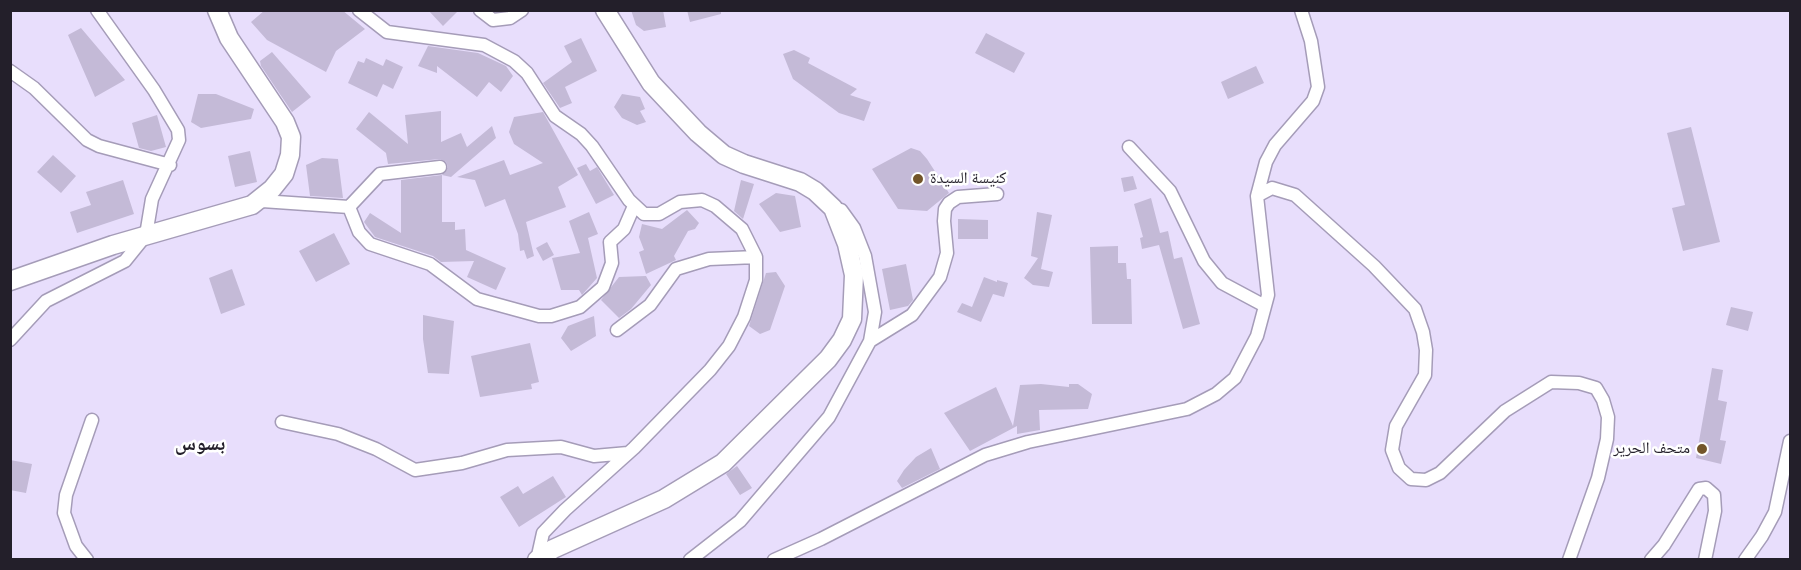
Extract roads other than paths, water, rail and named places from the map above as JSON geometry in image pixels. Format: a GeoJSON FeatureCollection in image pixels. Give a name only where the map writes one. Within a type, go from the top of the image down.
{"type":"FeatureCollection","features":[{"type":"Feature","properties":{"kind":"main road"},"geometry":{"type":"LineString","coordinates":[[10,281],[146,235],[252,205],[272,189],[284,174],[290,155],[291,137],[285,122],[229,38],[217,10]]}},
{"type":"Feature","properties":{"kind":"main road"},"geometry":{"type":"LineString","coordinates":[[537,560],[570,541],[634,514],[703,476],[740,446],[828,359],[842,340],[852,319],[854,275],[848,244],[833,208],[815,190],[800,182],[744,164],[724,154],[698,133],[651,83],[605,10]]}},
{"type":"Feature","properties":{"kind":"street"},"geometry":{"type":"LineString","coordinates":[[10,340],[46,301],[125,261],[146,235],[152,199],[170,165],[179,141],[178,130],[154,90],[97,10]]}},
{"type":"Feature","properties":{"kind":"street"},"geometry":{"type":"LineString","coordinates":[[359,10],[387,32],[484,45],[514,61],[527,73],[555,116],[581,134],[592,146],[634,206],[644,214],[652,216],[691,199],[706,201],[742,229],[756,257],[756,280],[744,317],[729,346],[710,370],[628,453],[543,533],[537,560]]}},
{"type":"Feature","properties":{"kind":"street"},"geometry":{"type":"LineString","coordinates":[[480,10],[493,20],[503,20],[522,10]]}},
{"type":"Feature","properties":{"kind":"street"},"geometry":{"type":"LineString","coordinates":[[774,560],[821,539],[985,455],[1028,442],[1187,410],[1216,394],[1235,378],[1257,336],[1265,306],[1267,279],[1257,196],[1266,162],[1275,145],[1313,101],[1318,87],[1311,41],[1301,10]]}},
{"type":"Feature","properties":{"kind":"street"},"geometry":{"type":"LineString","coordinates":[[10,71],[34,88],[87,140],[99,146],[170,165]]}},
{"type":"Feature","properties":{"kind":"street"},"geometry":{"type":"LineString","coordinates":[[1129,147],[1170,191],[1204,261],[1222,283],[1265,306]]}},
{"type":"Feature","properties":{"kind":"street"},"geometry":{"type":"LineString","coordinates":[[349,207],[380,174],[440,167]]}},
{"type":"Feature","properties":{"kind":"street"},"geometry":{"type":"LineString","coordinates":[[1257,196],[1272,188],[1295,195],[1381,272],[1414,309],[1425,341],[1425,375],[1396,426],[1392,450],[1399,468],[1411,480],[1426,480],[1440,473],[1505,411],[1551,382],[1579,382],[1596,388],[1603,400],[1608,417],[1607,439],[1598,478],[1569,560]]}},
{"type":"Feature","properties":{"kind":"street"},"geometry":{"type":"LineString","coordinates":[[870,341],[912,315],[940,277],[947,253],[944,221],[945,209],[949,203],[958,197],[998,194]]}},
{"type":"Feature","properties":{"kind":"street"},"geometry":{"type":"LineString","coordinates":[[252,205],[262,201],[349,207]]}},
{"type":"Feature","properties":{"kind":"street"},"geometry":{"type":"LineString","coordinates":[[349,207],[359,232],[370,244],[430,264],[477,299],[522,312],[551,316],[580,307],[603,287],[612,263],[610,242],[624,229],[634,206]]}},
{"type":"Feature","properties":{"kind":"street"},"geometry":{"type":"LineString","coordinates":[[690,560],[740,521],[830,417],[870,341],[874,312],[865,256],[854,228],[841,210],[833,208]]}},
{"type":"Feature","properties":{"kind":"street"},"geometry":{"type":"LineString","coordinates":[[617,330],[650,305],[676,268],[709,260],[756,257]]}},
{"type":"Feature","properties":{"kind":"street"},"geometry":{"type":"LineString","coordinates":[[87,560],[76,546],[64,513],[66,495],[92,420]]}},
{"type":"Feature","properties":{"kind":"street"},"geometry":{"type":"LineString","coordinates":[[282,422],[338,434],[376,449],[415,470],[462,463],[507,450],[561,447],[594,456],[628,453]]}},
{"type":"Feature","properties":{"kind":"street"},"geometry":{"type":"LineString","coordinates":[[1745,560],[1775,512],[1791,441]]}},
{"type":"Feature","properties":{"kind":"street"},"geometry":{"type":"LineString","coordinates":[[1651,560],[1664,545],[1699,489],[1706,488],[1713,495],[1715,511],[1705,560]]}},
{"type":"Feature","properties":{"kind":"place","name":"كنيسة السيدة"},"geometry":{"type":"Point","coordinates":[918,179]}},
{"type":"Feature","properties":{"kind":"place","name":"متحف الحرير"},"geometry":{"type":"Point","coordinates":[1702,449]}},
{"type":"Feature","properties":{"kind":"district","name":"بسوس"},"geometry":{"type":"Point","coordinates":[200,444]}}]}
